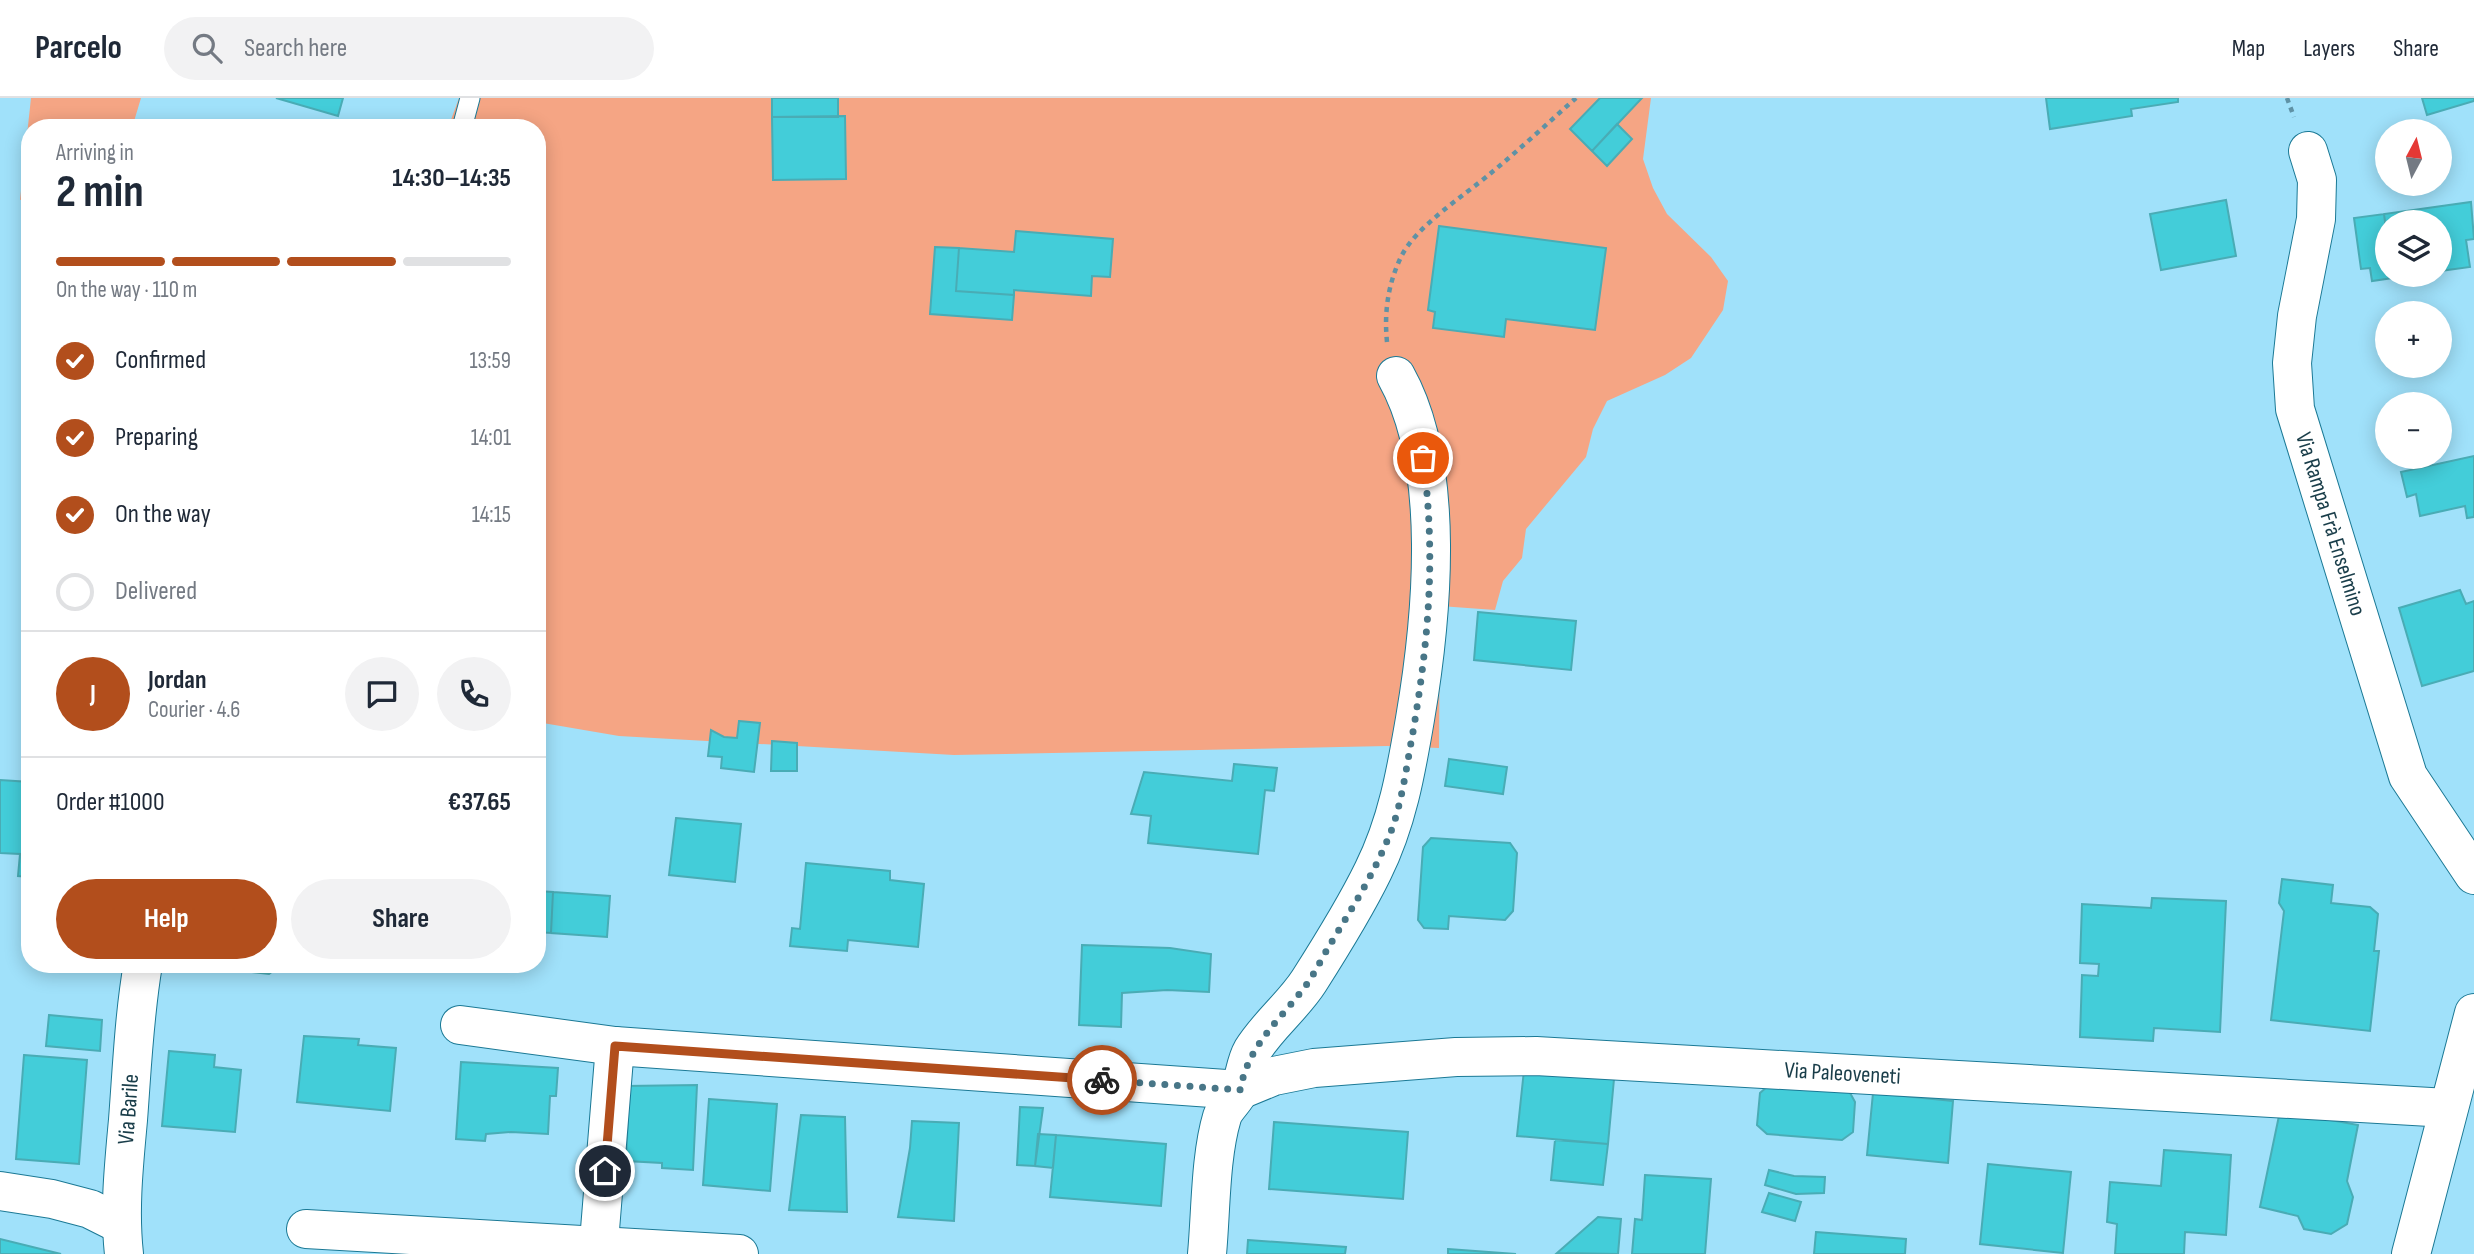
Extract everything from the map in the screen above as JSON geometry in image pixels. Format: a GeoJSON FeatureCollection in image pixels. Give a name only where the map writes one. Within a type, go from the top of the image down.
{"type":"FeatureCollection","features":[{"type":"Feature","properties":{"kind":"street","name":"Via Rampa Frà Enselmino"},"geometry":{"type":"LineString","coordinates":[[2308,151],[2317,180],[2316,219],[2297,316],[2292,363],[2295,408],[2408,776],[2474,875]]}},
{"type":"Feature","properties":{"kind":"street"},"geometry":{"type":"LineString","coordinates":[[1207,1254],[1217,1141],[1223,1114],[1240,1090],[1243,1071],[1253,1050],[1308,983],[1373,872],[1393,825],[1405,780],[1422,680],[1431,581],[1431,538],[1420,439],[1408,398],[1396,376]]}},
{"type":"Feature","properties":{"kind":"street","name":"Via Barile"},"geometry":{"type":"LineString","coordinates":[[122,1239],[136,1001],[142,973]]}},
{"type":"Feature","properties":{"kind":"street"},"geometry":{"type":"LineString","coordinates":[[2411,1254],[2474,1013]]}},
{"type":"Feature","properties":{"kind":"street"},"geometry":{"type":"LineString","coordinates":[[460,1025],[615,1046],[1240,1090]]}},
{"type":"Feature","properties":{"kind":"street"},"geometry":{"type":"LineString","coordinates":[[598,1250],[615,1046]]}},
{"type":"Feature","properties":{"kind":"street","name":"Via Paleoveneti"},"geometry":{"type":"LineString","coordinates":[[1240,1090],[1274,1076],[1314,1068],[1456,1057],[1536,1056],[2448,1108]]}},
{"type":"Feature","properties":{"kind":"street"},"geometry":{"type":"LineString","coordinates":[[0,1191],[51,1199],[90,1209],[122,1239]]}},
{"type":"Feature","properties":{"kind":"street"},"geometry":{"type":"LineString","coordinates":[[306,1229],[598,1250],[739,1254]]}},
{"type":"Feature","properties":{"kind":"lane"},"geometry":{"type":"LineString","coordinates":[[464,119],[470,98]]}},
{"type":"Feature","properties":{"kind":"path"},"geometry":{"type":"LineString","coordinates":[[1396,376],[1387,348],[1385,321],[1387,298],[1401,255],[1443,212],[1491,174],[1576,98]]}},
{"type":"Feature","properties":{"kind":"shaded area"},"geometry":{"type":"Polygon","coordinates":[[[31,98],[141,98],[135,119],[29,119],[31,98]]]}},
{"type":"Feature","properties":{"kind":"shaded area"},"geometry":{"type":"Polygon","coordinates":[[[459,98],[1651,98],[1643,159],[1653,188],[1667,214],[1711,257],[1728,281],[1723,310],[1691,358],[1665,375],[1607,401],[1593,429],[1586,457],[1526,529],[1522,558],[1503,581],[1495,610],[1440,606],[1439,748],[1387,746],[954,755],[619,736],[546,724],[546,119],[451,119],[459,98]]]}},
{"type":"Feature","properties":{"kind":"building"},"geometry":{"type":"Polygon","coordinates":[[[276,98],[343,98],[338,116],[276,98]]]}},
{"type":"Feature","properties":{"kind":"building"},"geometry":{"type":"Polygon","coordinates":[[[772,98],[838,98],[838,117],[772,117],[772,98]]]}},
{"type":"Feature","properties":{"kind":"building"},"geometry":{"type":"Polygon","coordinates":[[[1600,98],[1642,98],[1592,151],[1570,129],[1600,98]]]}},
{"type":"Feature","properties":{"kind":"building"},"geometry":{"type":"Polygon","coordinates":[[[2046,98],[2178,98],[2178,102],[2131,109],[2132,116],[2050,129],[2046,98]]]}},
{"type":"Feature","properties":{"kind":"building"},"geometry":{"type":"Polygon","coordinates":[[[2422,98],[2474,98],[2474,101],[2427,115],[2422,98]]]}},
{"type":"Feature","properties":{"kind":"building"},"geometry":{"type":"Polygon","coordinates":[[[845,116],[846,179],[773,180],[772,117],[845,116]]]}},
{"type":"Feature","properties":{"kind":"building"},"geometry":{"type":"Polygon","coordinates":[[[1617,124],[1632,139],[1607,166],[1592,151],[1617,124]]]}},
{"type":"Feature","properties":{"kind":"building"},"geometry":{"type":"Polygon","coordinates":[[[2226,200],[2236,256],[2161,270],[2150,214],[2226,200]]]}},
{"type":"Feature","properties":{"kind":"building"},"geometry":{"type":"Polygon","coordinates":[[[2471,202],[2474,239],[2466,240],[2470,267],[2452,269],[2452,210],[2413,210],[2471,202]]]}},
{"type":"Feature","properties":{"kind":"building"},"geometry":{"type":"Polygon","coordinates":[[[2375,215],[2375,281],[2372,281],[2370,268],[2361,269],[2354,218],[2375,215]]]}},
{"type":"Feature","properties":{"kind":"building"},"geometry":{"type":"Polygon","coordinates":[[[1439,226],[1606,248],[1595,330],[1506,319],[1504,337],[1433,328],[1435,312],[1428,310],[1439,226]]]}},
{"type":"Feature","properties":{"kind":"building"},"geometry":{"type":"Polygon","coordinates":[[[1016,231],[1113,239],[1110,277],[1092,276],[1091,296],[1014,290],[1014,295],[956,291],[959,248],[1014,252],[1016,231]]]}},
{"type":"Feature","properties":{"kind":"building"},"geometry":{"type":"Polygon","coordinates":[[[935,247],[959,248],[956,291],[1014,295],[1012,320],[930,314],[935,247]]]}},
{"type":"Feature","properties":{"kind":"building"},"geometry":{"type":"Polygon","coordinates":[[[2474,456],[2474,517],[2467,518],[2465,506],[2420,516],[2416,494],[2407,497],[2401,472],[2415,469],[2452,469],[2452,461],[2474,456]]]}},
{"type":"Feature","properties":{"kind":"building"},"geometry":{"type":"Polygon","coordinates":[[[2460,590],[2466,604],[2474,601],[2474,671],[2422,686],[2399,608],[2460,590]]]}},
{"type":"Feature","properties":{"kind":"building"},"geometry":{"type":"Polygon","coordinates":[[[1478,612],[1576,621],[1571,670],[1474,660],[1478,612]]]}},
{"type":"Feature","properties":{"kind":"building"},"geometry":{"type":"Polygon","coordinates":[[[739,721],[760,723],[754,772],[721,768],[722,757],[708,756],[711,730],[724,737],[737,738],[739,721]]]}},
{"type":"Feature","properties":{"kind":"building"},"geometry":{"type":"Polygon","coordinates":[[[772,741],[797,743],[797,771],[771,771],[772,741]]]}},
{"type":"Feature","properties":{"kind":"building"},"geometry":{"type":"Polygon","coordinates":[[[1449,759],[1507,767],[1503,794],[1445,786],[1449,759]]]}},
{"type":"Feature","properties":{"kind":"building"},"geometry":{"type":"Polygon","coordinates":[[[1234,764],[1277,768],[1274,791],[1265,790],[1258,854],[1148,843],[1151,816],[1131,814],[1144,772],[1232,781],[1234,764]]]}},
{"type":"Feature","properties":{"kind":"building"},"geometry":{"type":"Polygon","coordinates":[[[0,780],[21,781],[21,876],[18,876],[20,854],[0,853],[0,780]]]}},
{"type":"Feature","properties":{"kind":"building"},"geometry":{"type":"Polygon","coordinates":[[[676,818],[741,824],[735,882],[669,875],[676,818]]]}},
{"type":"Feature","properties":{"kind":"building"},"geometry":{"type":"Polygon","coordinates":[[[1431,838],[1510,843],[1517,853],[1513,911],[1505,920],[1449,916],[1448,929],[1424,928],[1418,920],[1423,847],[1431,838]]]}},
{"type":"Feature","properties":{"kind":"building"},"geometry":{"type":"Polygon","coordinates":[[[806,863],[890,871],[890,880],[924,884],[918,947],[848,940],[847,951],[790,946],[792,928],[800,929],[806,863]]]}},
{"type":"Feature","properties":{"kind":"building"},"geometry":{"type":"Polygon","coordinates":[[[2282,879],[2333,885],[2331,903],[2370,907],[2378,914],[2374,951],[2379,951],[2370,1031],[2271,1020],[2284,911],[2279,903],[2282,879]]]}},
{"type":"Feature","properties":{"kind":"building"},"geometry":{"type":"Polygon","coordinates":[[[546,892],[553,892],[551,933],[546,933],[546,892]]]}},
{"type":"Feature","properties":{"kind":"building"},"geometry":{"type":"Polygon","coordinates":[[[553,892],[610,896],[607,937],[551,933],[553,892]]]}},
{"type":"Feature","properties":{"kind":"building"},"geometry":{"type":"Polygon","coordinates":[[[2152,898],[2226,901],[2220,1032],[2154,1028],[2153,1041],[2080,1037],[2082,975],[2098,976],[2099,964],[2080,963],[2082,904],[2151,908],[2152,898]]]}},
{"type":"Feature","properties":{"kind":"building"},"geometry":{"type":"Polygon","coordinates":[[[1082,945],[1170,948],[1211,954],[1209,992],[1167,990],[1122,993],[1121,1027],[1079,1025],[1082,945]]]}},
{"type":"Feature","properties":{"kind":"building"},"geometry":{"type":"Polygon","coordinates":[[[49,1015],[102,1020],[100,1051],[46,1046],[49,1015]]]}},
{"type":"Feature","properties":{"kind":"building"},"geometry":{"type":"Polygon","coordinates":[[[304,1036],[359,1039],[358,1045],[396,1048],[390,1111],[297,1102],[304,1036]]]}},
{"type":"Feature","properties":{"kind":"building"},"geometry":{"type":"Polygon","coordinates":[[[169,1051],[215,1055],[214,1067],[241,1070],[235,1132],[162,1126],[169,1051]]]}},
{"type":"Feature","properties":{"kind":"building"},"geometry":{"type":"Polygon","coordinates":[[[24,1055],[87,1060],[79,1164],[16,1159],[24,1055]]]}},
{"type":"Feature","properties":{"kind":"building"},"geometry":{"type":"Polygon","coordinates":[[[461,1062],[558,1068],[556,1096],[550,1096],[548,1134],[511,1132],[486,1134],[485,1141],[456,1139],[461,1062]]]}},
{"type":"Feature","properties":{"kind":"building"},"geometry":{"type":"Polygon","coordinates":[[[1524,1070],[1614,1079],[1608,1144],[1517,1136],[1524,1070]]]}},
{"type":"Feature","properties":{"kind":"building"},"geometry":{"type":"Polygon","coordinates":[[[697,1085],[693,1170],[662,1168],[662,1163],[626,1161],[626,1086],[697,1085]]]}},
{"type":"Feature","properties":{"kind":"building"},"geometry":{"type":"Polygon","coordinates":[[[1769,1085],[1849,1091],[1855,1102],[1853,1132],[1842,1140],[1767,1134],[1757,1125],[1760,1093],[1769,1085]]]}},
{"type":"Feature","properties":{"kind":"building"},"geometry":{"type":"Polygon","coordinates":[[[1873,1093],[1953,1101],[1948,1163],[1867,1155],[1873,1093]]]}},
{"type":"Feature","properties":{"kind":"building"},"geometry":{"type":"Polygon","coordinates":[[[709,1099],[777,1104],[770,1191],[703,1185],[709,1099]]]}},
{"type":"Feature","properties":{"kind":"building"},"geometry":{"type":"Polygon","coordinates":[[[1020,1107],[1043,1108],[1035,1166],[1017,1165],[1020,1107]]]}},
{"type":"Feature","properties":{"kind":"building"},"geometry":{"type":"Polygon","coordinates":[[[2280,1111],[2358,1125],[2347,1181],[2353,1197],[2347,1224],[2331,1234],[2304,1229],[2298,1216],[2260,1207],[2280,1111]]]}},
{"type":"Feature","properties":{"kind":"building"},"geometry":{"type":"Polygon","coordinates":[[[801,1115],[845,1117],[847,1212],[789,1210],[801,1115]]]}},
{"type":"Feature","properties":{"kind":"building"},"geometry":{"type":"Polygon","coordinates":[[[912,1121],[959,1123],[954,1221],[898,1217],[912,1121]]]}},
{"type":"Feature","properties":{"kind":"building"},"geometry":{"type":"Polygon","coordinates":[[[1274,1122],[1408,1132],[1403,1199],[1269,1189],[1274,1122]]]}},
{"type":"Feature","properties":{"kind":"building"},"geometry":{"type":"Polygon","coordinates":[[[1038,1134],[1056,1135],[1053,1168],[1035,1166],[1038,1134]]]}},
{"type":"Feature","properties":{"kind":"building"},"geometry":{"type":"Polygon","coordinates":[[[1056,1135],[1166,1144],[1161,1206],[1050,1197],[1056,1135]]]}},
{"type":"Feature","properties":{"kind":"building"},"geometry":{"type":"Polygon","coordinates":[[[1555,1140],[1608,1144],[1603,1185],[1551,1180],[1555,1140]]]}},
{"type":"Feature","properties":{"kind":"building"},"geometry":{"type":"Polygon","coordinates":[[[2164,1150],[2231,1155],[2226,1235],[2185,1232],[2184,1254],[2115,1254],[2117,1224],[2107,1222],[2110,1182],[2161,1186],[2164,1150]]]}},
{"type":"Feature","properties":{"kind":"building"},"geometry":{"type":"Polygon","coordinates":[[[1988,1164],[2071,1172],[2063,1253],[1980,1244],[1988,1164]]]}},
{"type":"Feature","properties":{"kind":"building"},"geometry":{"type":"Polygon","coordinates":[[[1769,1170],[1794,1176],[1825,1177],[1824,1193],[1796,1194],[1765,1185],[1769,1170]]]}},
{"type":"Feature","properties":{"kind":"building"},"geometry":{"type":"Polygon","coordinates":[[[1645,1175],[1711,1179],[1705,1254],[1632,1254],[1635,1219],[1642,1220],[1645,1175]]]}},
{"type":"Feature","properties":{"kind":"building"},"geometry":{"type":"Polygon","coordinates":[[[1769,1193],[1801,1202],[1795,1221],[1762,1212],[1769,1193]]]}},
{"type":"Feature","properties":{"kind":"building"},"geometry":{"type":"Polygon","coordinates":[[[1598,1217],[1621,1219],[1618,1254],[1557,1253],[1598,1217]]]}},
{"type":"Feature","properties":{"kind":"building"},"geometry":{"type":"Polygon","coordinates":[[[1816,1232],[1906,1239],[1905,1254],[1814,1254],[1816,1232]]]}},
{"type":"Feature","properties":{"kind":"building"},"geometry":{"type":"Polygon","coordinates":[[[0,1239],[61,1254],[0,1254],[0,1239]]]}},
{"type":"Feature","properties":{"kind":"building"},"geometry":{"type":"Polygon","coordinates":[[[1248,1240],[1346,1247],[1345,1254],[1247,1254],[1248,1240]]]}},
{"type":"Feature","properties":{"kind":"building"},"geometry":{"type":"Polygon","coordinates":[[[1448,1249],[1516,1254],[1448,1254],[1448,1249]]]}},
{"type":"Feature","properties":{"kind":"way so far"},"geometry":{"type":"LineString","coordinates":[[1102,1080],[1240,1090],[1243,1071],[1253,1050],[1308,983],[1373,872],[1393,825],[1405,780],[1422,680],[1431,581],[1431,538],[1423,458]]}},
{"type":"Feature","properties":{"kind":"route"},"geometry":{"type":"LineString","coordinates":[[605,1171],[615,1046],[1102,1080]]}}]}
